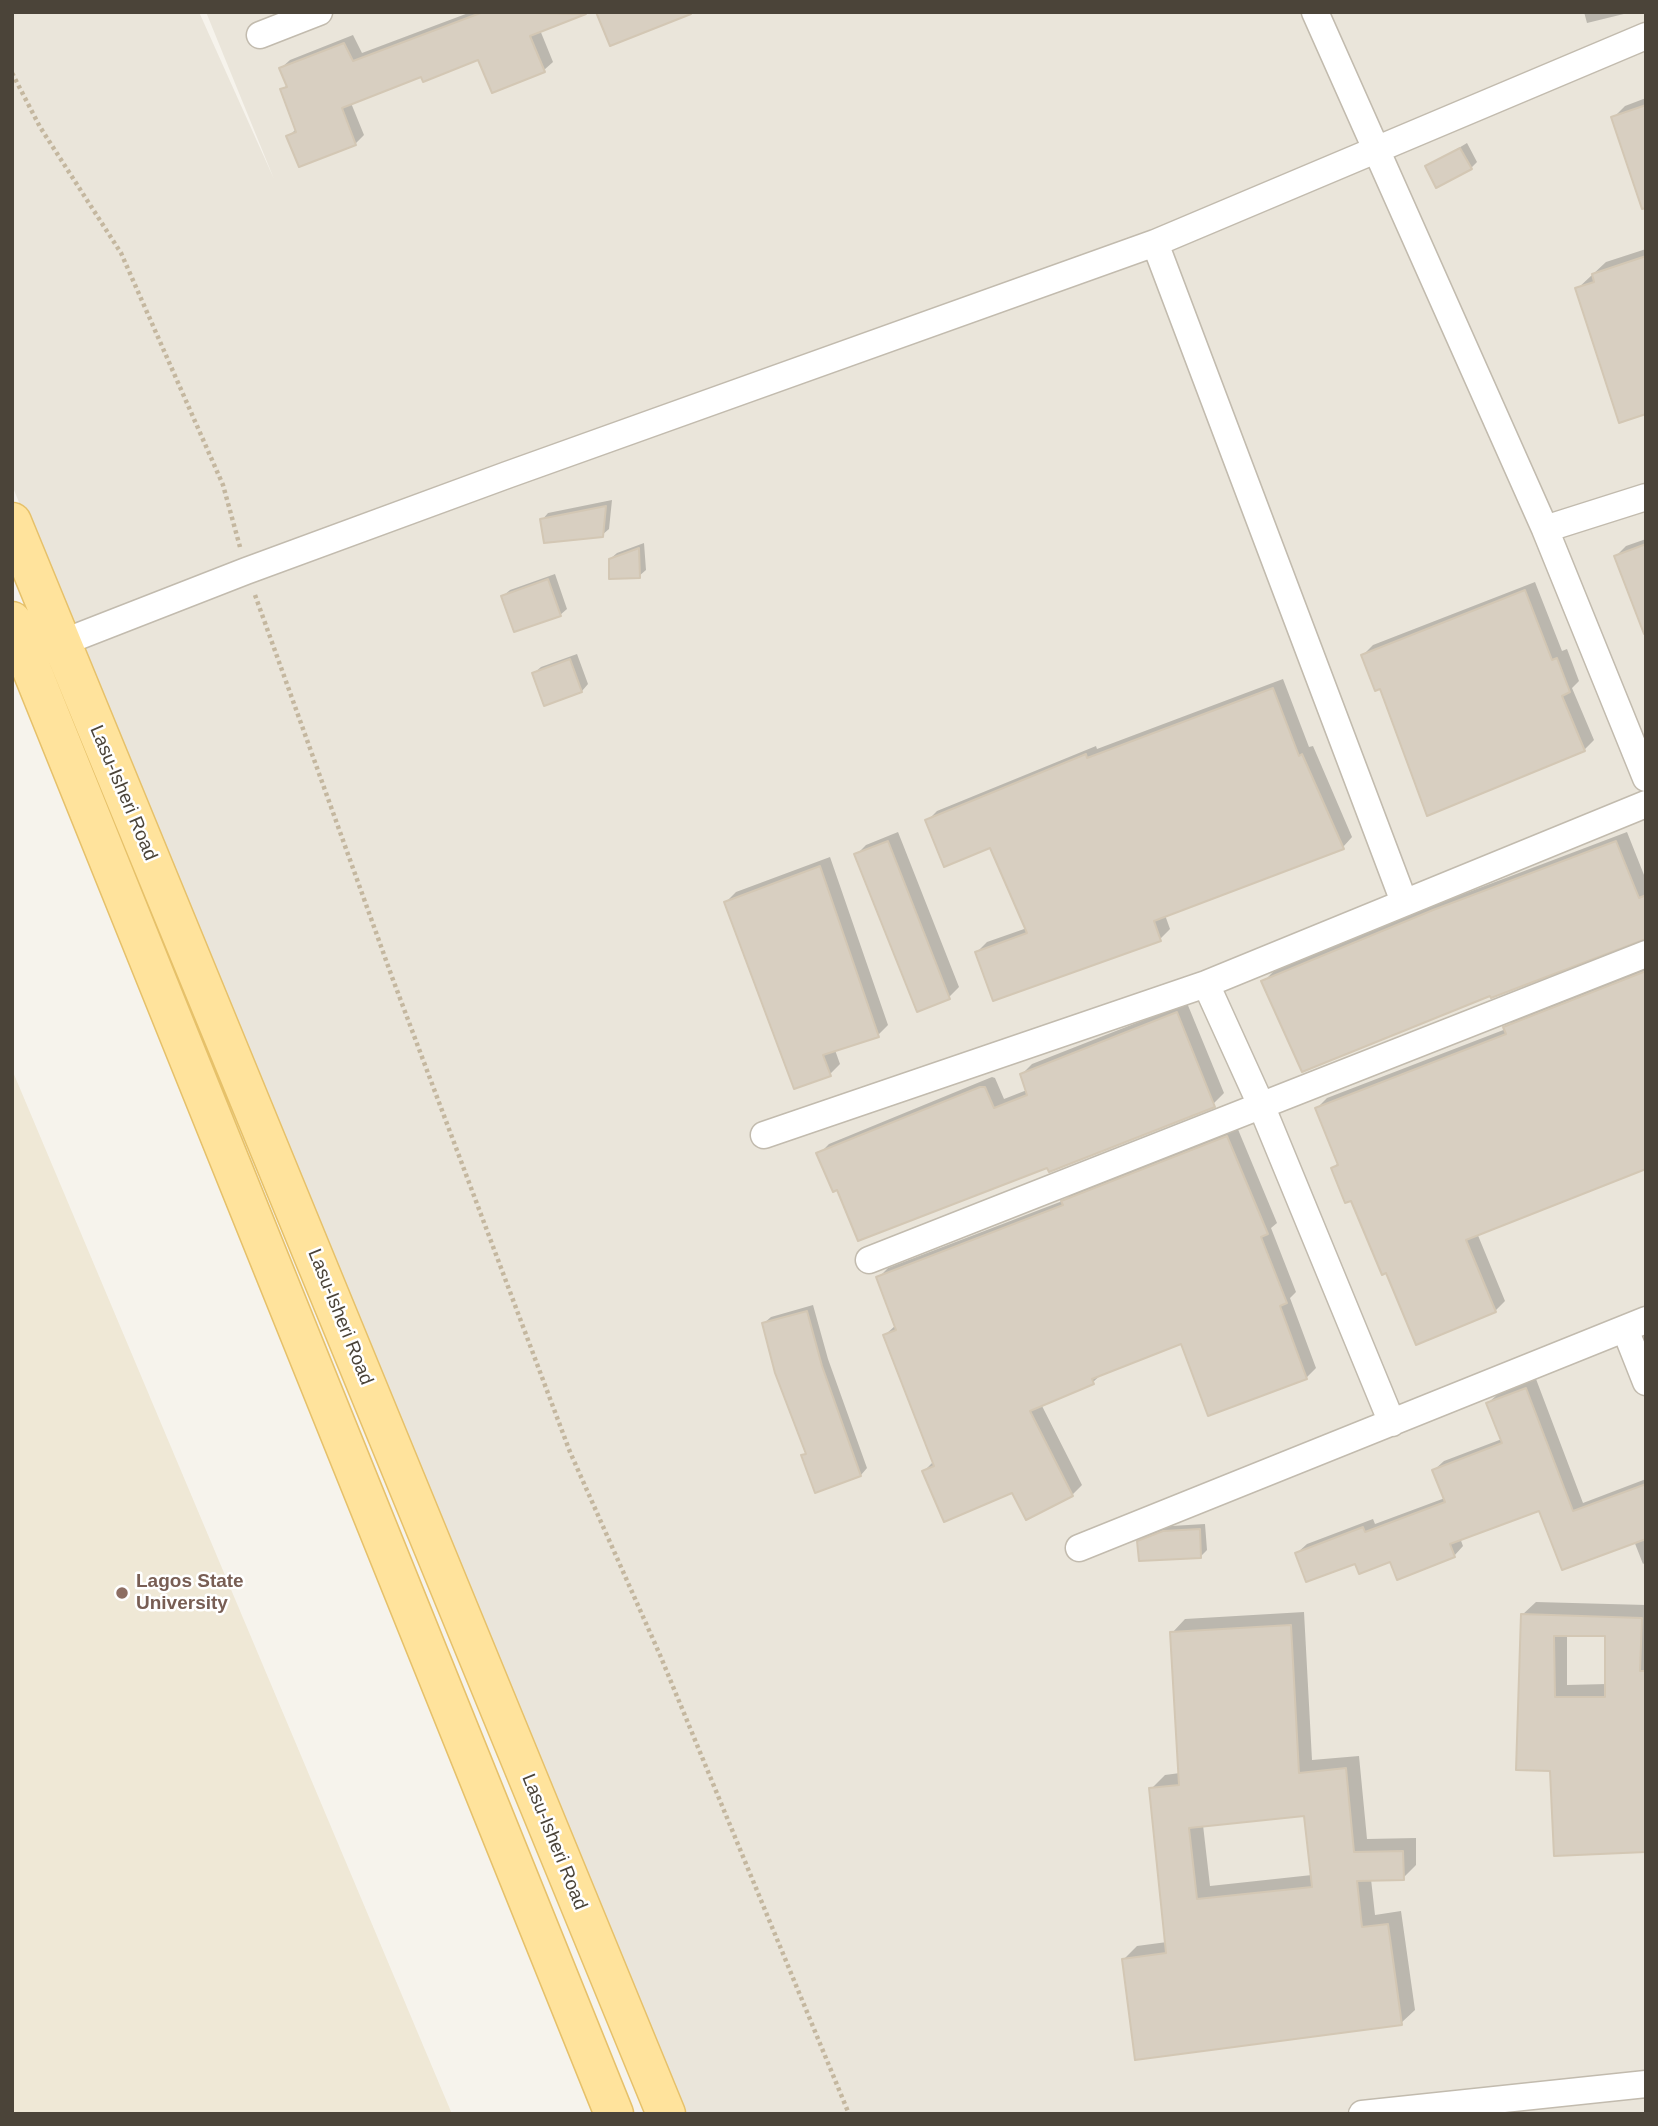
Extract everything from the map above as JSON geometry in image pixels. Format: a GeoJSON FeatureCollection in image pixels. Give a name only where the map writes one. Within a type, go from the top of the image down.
{"type":"FeatureCollection","features":[{"type":"Feature","properties":{"kind":"main road","name":"Lasu-Isheri Road"},"geometry":{"type":"LineString","coordinates":[[12,522],[666,2114]]}},
{"type":"Feature","properties":{"kind":"main road","name":"Lasu-Isheri Road"},"geometry":{"type":"LineString","coordinates":[[12,621],[450,1700],[614,2114]]}},
{"type":"Feature","properties":{"kind":"street"},"geometry":{"type":"LineString","coordinates":[[260,35],[319,12]]}},
{"type":"Feature","properties":{"kind":"street"},"geometry":{"type":"LineString","coordinates":[[1315,12],[1545,529],[1644,768]]}},
{"type":"Feature","properties":{"kind":"street"},"geometry":{"type":"LineString","coordinates":[[26,659],[61,642],[246,571],[1156,243],[1646,36]]}},
{"type":"Feature","properties":{"kind":"street"},"geometry":{"type":"LineString","coordinates":[[1156,243],[1404,902]]}},
{"type":"Feature","properties":{"kind":"street"},"geometry":{"type":"LineString","coordinates":[[1545,529],[1646,497]]}},
{"type":"Feature","properties":{"kind":"street"},"geometry":{"type":"LineString","coordinates":[[764,1135],[1206,984],[1646,804]]}},
{"type":"Feature","properties":{"kind":"street"},"geometry":{"type":"LineString","coordinates":[[869,1259],[1646,954]]}},
{"type":"Feature","properties":{"kind":"street"},"geometry":{"type":"LineString","coordinates":[[1206,984],[1261,1105],[1392,1423]]}},
{"type":"Feature","properties":{"kind":"street"},"geometry":{"type":"LineString","coordinates":[[1079,1548],[1635,1325],[1646,1382]]}},
{"type":"Feature","properties":{"kind":"street"},"geometry":{"type":"LineString","coordinates":[[1362,2114],[1646,2084]]}},
{"type":"Feature","properties":{"kind":"path"},"geometry":{"type":"LineString","coordinates":[[12,74],[40,127],[121,253],[223,485],[246,571],[392,977],[570,1452],[660,1655],[849,2114]]}},
{"type":"Feature","properties":{"kind":"shaded area"},"geometry":{"type":"Polygon","coordinates":[[[12,12],[199,12],[274,179],[206,12],[1646,12],[1646,2114],[684,2114],[204,962],[12,485],[12,12]]]}},
{"type":"Feature","properties":{"kind":"shaded area","name":"Lagos State University"},"geometry":{"type":"Polygon","coordinates":[[[13,1072],[452,2114],[12,2114],[13,1072]]]}},
{"type":"Feature","properties":{"kind":"building"},"geometry":{"type":"Polygon","coordinates":[[[483,12],[586,14],[530,36],[545,72],[492,93],[478,60],[423,82],[421,77],[342,108],[356,145],[299,167],[286,136],[296,132],[280,89],[287,87],[279,68],[344,43],[353,61],[483,12]]]}},
{"type":"Feature","properties":{"kind":"building"},"geometry":{"type":"Polygon","coordinates":[[[596,12],[691,12],[691,14],[610,46],[596,12]]]}},
{"type":"Feature","properties":{"kind":"building"},"geometry":{"type":"Polygon","coordinates":[[[1646,105],[1646,208],[1642,209],[1611,117],[1646,105]]]}},
{"type":"Feature","properties":{"kind":"building"},"geometry":{"type":"Polygon","coordinates":[[[1460,148],[1472,169],[1436,188],[1425,166],[1460,148]]]}},
{"type":"Feature","properties":{"kind":"building"},"geometry":{"type":"Polygon","coordinates":[[[1646,256],[1646,414],[1619,423],[1575,288],[1594,282],[1592,274],[1646,256]]]}},
{"type":"Feature","properties":{"kind":"building"},"geometry":{"type":"Polygon","coordinates":[[[606,506],[603,537],[544,543],[540,519],[606,506]]]}},
{"type":"Feature","properties":{"kind":"building"},"geometry":{"type":"Polygon","coordinates":[[[1646,544],[1646,634],[1644,634],[1614,556],[1646,544]]]}},
{"type":"Feature","properties":{"kind":"building"},"geometry":{"type":"Polygon","coordinates":[[[639,548],[640,578],[609,579],[609,559],[639,548]]]}},
{"type":"Feature","properties":{"kind":"building"},"geometry":{"type":"Polygon","coordinates":[[[548,579],[561,616],[514,632],[501,596],[548,579]]]}},
{"type":"Feature","properties":{"kind":"building"},"geometry":{"type":"Polygon","coordinates":[[[1525,590],[1552,660],[1557,658],[1570,692],[1562,696],[1585,751],[1427,816],[1380,689],[1375,691],[1361,655],[1525,590]]]}},
{"type":"Feature","properties":{"kind":"building"},"geometry":{"type":"Polygon","coordinates":[[[570,659],[582,692],[544,706],[532,673],[570,659]]]}},
{"type":"Feature","properties":{"kind":"building"},"geometry":{"type":"Polygon","coordinates":[[[1273,688],[1299,756],[1302,754],[1344,849],[1154,921],[1161,941],[993,1001],[975,952],[1027,933],[990,848],[944,867],[925,820],[1086,754],[1087,758],[1273,688]]]}},
{"type":"Feature","properties":{"kind":"building"},"geometry":{"type":"Polygon","coordinates":[[[888,841],[950,999],[917,1012],[854,854],[888,841]]]}},
{"type":"Feature","properties":{"kind":"building"},"geometry":{"type":"Polygon","coordinates":[[[1616,841],[1639,898],[1646,895],[1646,939],[1491,998],[1490,996],[1302,1072],[1261,981],[1433,910],[1616,841]]]}},
{"type":"Feature","properties":{"kind":"building"},"geometry":{"type":"Polygon","coordinates":[[[820,866],[879,1037],[823,1055],[831,1076],[794,1089],[724,902],[820,866]]]}},
{"type":"Feature","properties":{"kind":"building"},"geometry":{"type":"Polygon","coordinates":[[[1646,971],[1646,1169],[1466,1240],[1496,1312],[1416,1345],[1386,1273],[1382,1275],[1351,1201],[1345,1203],[1331,1168],[1338,1165],[1315,1108],[1506,1034],[1503,1027],[1646,971]]]}},
{"type":"Feature","properties":{"kind":"building"},"geometry":{"type":"Polygon","coordinates":[[[1177,1012],[1215,1107],[1049,1172],[1047,1168],[858,1241],[837,1190],[833,1192],[816,1153],[980,1087],[985,1087],[994,1108],[1027,1095],[1020,1074],[1177,1012]]]}},
{"type":"Feature","properties":{"kind":"building"},"geometry":{"type":"Polygon","coordinates":[[[1227,1136],[1268,1234],[1261,1237],[1287,1303],[1280,1306],[1307,1379],[1208,1416],[1181,1344],[1092,1379],[1094,1384],[1030,1411],[1073,1496],[1026,1520],[1012,1493],[944,1522],[922,1471],[934,1466],[883,1335],[896,1330],[876,1277],[1063,1205],[1061,1201],[1227,1136]]]}},
{"type":"Feature","properties":{"kind":"building"},"geometry":{"type":"Polygon","coordinates":[[[807,1311],[822,1366],[861,1476],[815,1493],[801,1455],[806,1454],[775,1373],[762,1323],[807,1311]]]}},
{"type":"Feature","properties":{"kind":"building"},"geometry":{"type":"Polygon","coordinates":[[[1526,1388],[1573,1511],[1646,1484],[1646,1539],[1562,1570],[1539,1511],[1450,1544],[1455,1557],[1397,1580],[1390,1562],[1359,1574],[1355,1564],[1306,1582],[1295,1553],[1363,1527],[1365,1532],[1445,1502],[1432,1470],[1502,1443],[1486,1403],[1526,1388]]]}},
{"type":"Feature","properties":{"kind":"building"},"geometry":{"type":"Polygon","coordinates":[[[1200,1529],[1201,1558],[1139,1561],[1137,1541],[1163,1531],[1200,1529]]]}},
{"type":"Feature","properties":{"kind":"building"},"geometry":{"type":"Polygon","coordinates":[[[1521,1614],[1642,1618],[1640,1671],[1646,1671],[1646,1852],[1554,1856],[1550,1771],[1516,1770],[1521,1614]],[[1554,1636],[1555,1697],[1605,1697],[1605,1636],[1554,1636]]]}},
{"type":"Feature","properties":{"kind":"building"},"geometry":{"type":"Polygon","coordinates":[[[1291,1625],[1299,1773],[1346,1768],[1354,1852],[1403,1851],[1404,1880],[1357,1881],[1362,1927],[1388,1924],[1402,2025],[1135,2060],[1122,1959],[1166,1953],[1149,1788],[1179,1785],[1170,1632],[1291,1625]],[[1304,1816],[1189,1828],[1197,1899],[1312,1887],[1304,1816]]]}},
{"type":"Feature","properties":{"kind":"place","name":"Lagos State University"},"geometry":{"type":"Point","coordinates":[122,1593]}}]}
